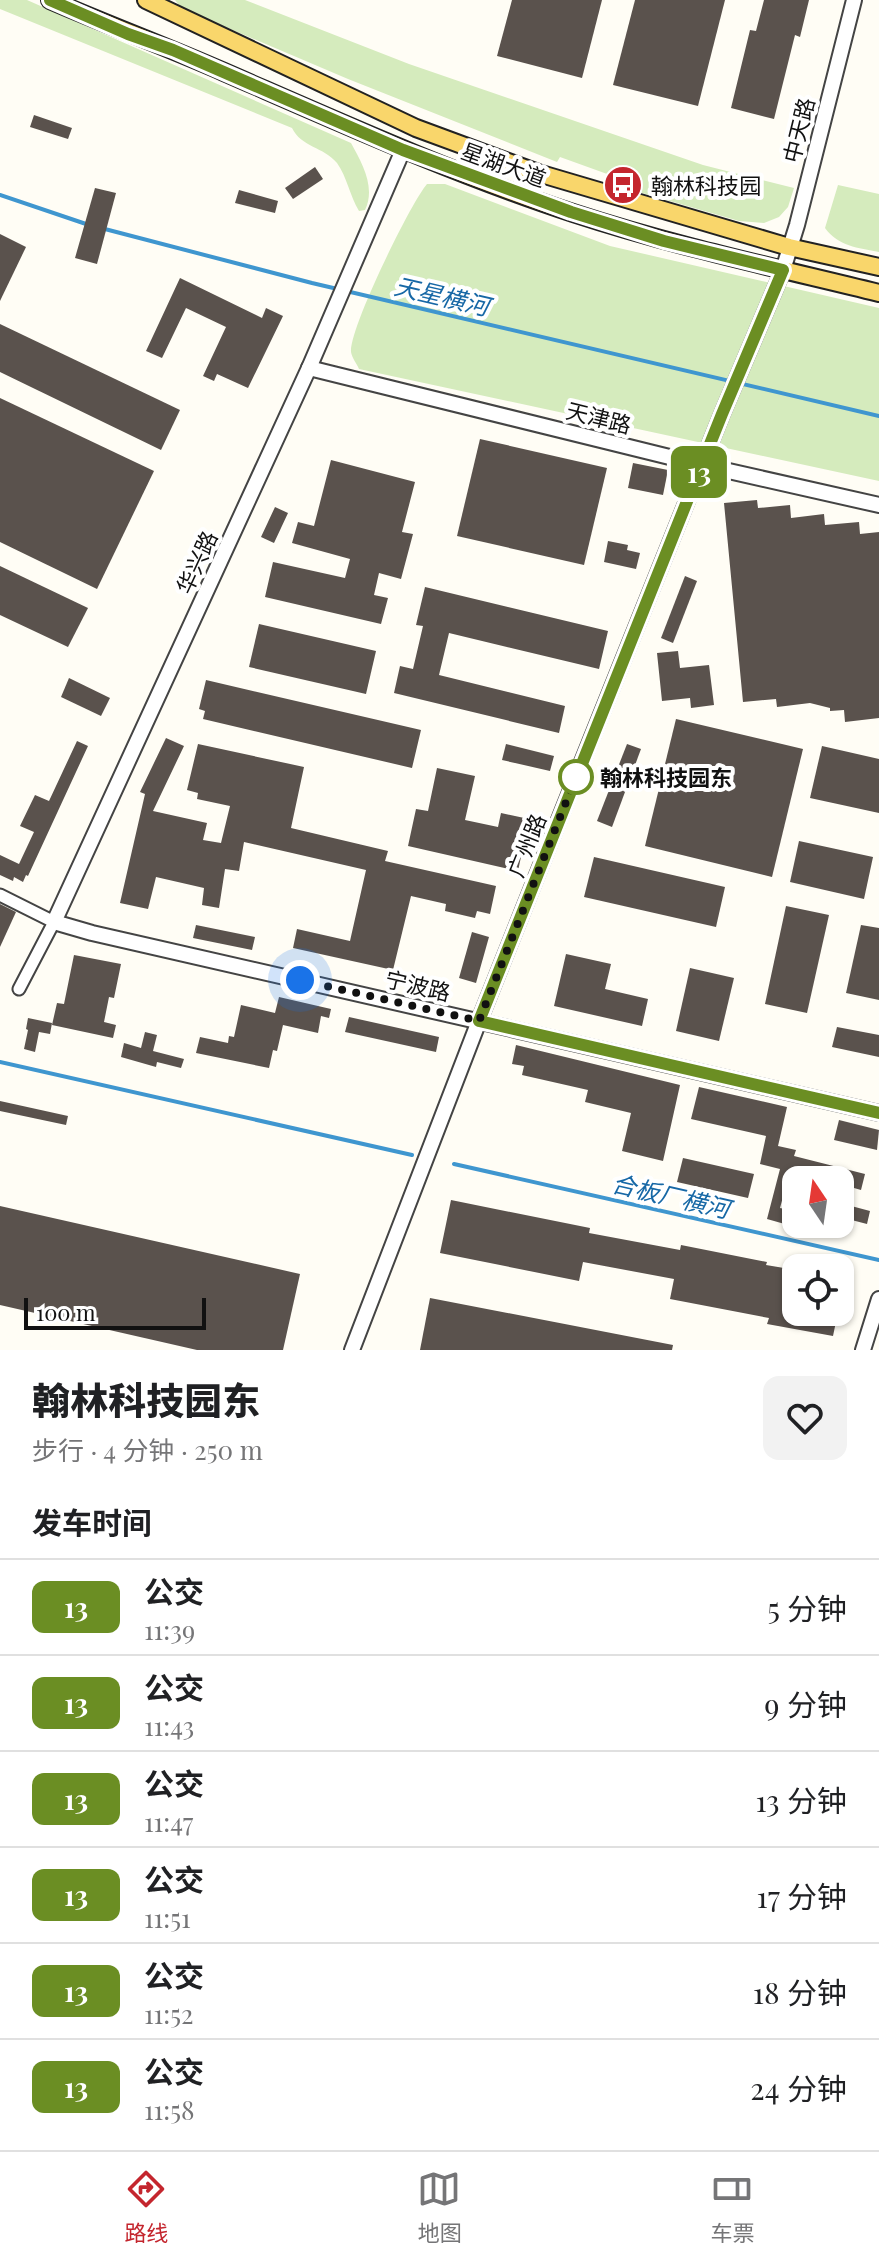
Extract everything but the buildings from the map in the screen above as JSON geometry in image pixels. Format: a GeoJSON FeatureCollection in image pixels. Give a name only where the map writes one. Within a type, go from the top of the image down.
{"type":"FeatureCollection","features":[{"type":"Feature","properties":{"kind":"main road","name":"星湖大道"},"geometry":{"type":"LineString","coordinates":[[50,0],[403,150],[584,216],[664,241],[879,293]]}},
{"type":"Feature","properties":{"kind":"main road","name":"星湖大道"},"geometry":{"type":"LineString","coordinates":[[146,0],[416,128],[538,173],[789,247],[879,267]]}},
{"type":"Feature","properties":{"kind":"street","name":"中天路"},"geometry":{"type":"LineString","coordinates":[[783,270],[854,0]]}},
{"type":"Feature","properties":{"kind":"street","name":"华兴路"},"geometry":{"type":"LineString","coordinates":[[19,989],[54,922],[309,368],[403,150]]}},
{"type":"Feature","properties":{"kind":"street","name":"广州路"},"geometry":{"type":"LineString","coordinates":[[352,1350],[479,1021],[722,414],[783,270]]}},
{"type":"Feature","properties":{"kind":"street","name":"天津路"},"geometry":{"type":"LineString","coordinates":[[309,368],[702,465],[879,505]]}},
{"type":"Feature","properties":{"kind":"street","name":"宁波路"},"geometry":{"type":"LineString","coordinates":[[0,895],[54,922],[108,936],[879,1113]]}},
{"type":"Feature","properties":{"kind":"street"},"geometry":{"type":"LineString","coordinates":[[863,1350],[879,1299]]}},
{"type":"Feature","properties":{"kind":"green space"},"geometry":{"type":"Polygon","coordinates":[[[0,0],[27,0],[351,143],[368,184],[365,210],[359,211],[337,163],[301,139],[292,128],[0,9],[0,0]]]}},
{"type":"Feature","properties":{"kind":"green space"},"geometry":{"type":"Polygon","coordinates":[[[175,0],[245,0],[409,64],[703,165],[794,188],[788,207],[779,217],[764,223],[739,221],[618,186],[621,179],[560,157],[557,162],[348,79],[181,8],[175,0]]]}},
{"type":"Feature","properties":{"kind":"green space"},"geometry":{"type":"Polygon","coordinates":[[[427,184],[445,184],[610,246],[879,308],[879,481],[359,369],[351,352],[360,319],[395,240],[427,184]]]}},
{"type":"Feature","properties":{"kind":"green space"},"geometry":{"type":"Polygon","coordinates":[[[838,185],[879,194],[879,252],[842,242],[825,228],[838,185]]]}},
{"type":"Feature","properties":{"kind":"waterway","name":"天星横河"},"geometry":{"type":"LineString","coordinates":[[0,195],[89,225]]}},
{"type":"Feature","properties":{"kind":"waterway","name":"天星横河"},"geometry":{"type":"LineString","coordinates":[[101,228],[312,283],[879,416]]}},
{"type":"Feature","properties":{"kind":"waterway","name":"合板厂横河"},"geometry":{"type":"LineString","coordinates":[[0,1062],[412,1155]]}},
{"type":"Feature","properties":{"kind":"waterway","name":"合板厂横河"},"geometry":{"type":"LineString","coordinates":[[454,1164],[879,1260]]}},
{"type":"Feature","properties":{"kind":"bus line","name":"13"},"geometry":{"type":"LineString","coordinates":[[50,0],[403,150],[571,212],[664,241],[783,270],[722,414],[479,1021],[879,1113]]}},
{"type":"Feature","properties":{"kind":"place","name":"翰林科技园"},"geometry":{"type":"Point","coordinates":[623,185]}},
{"type":"Feature","properties":{"kind":"place","name":"翰林科技园东"},"geometry":{"type":"Point","coordinates":[576,777]}},
{"type":"Feature","properties":{"kind":"route"},"geometry":{"type":"LineString","coordinates":[[300,980],[479,1021],[576,777]]}}]}
